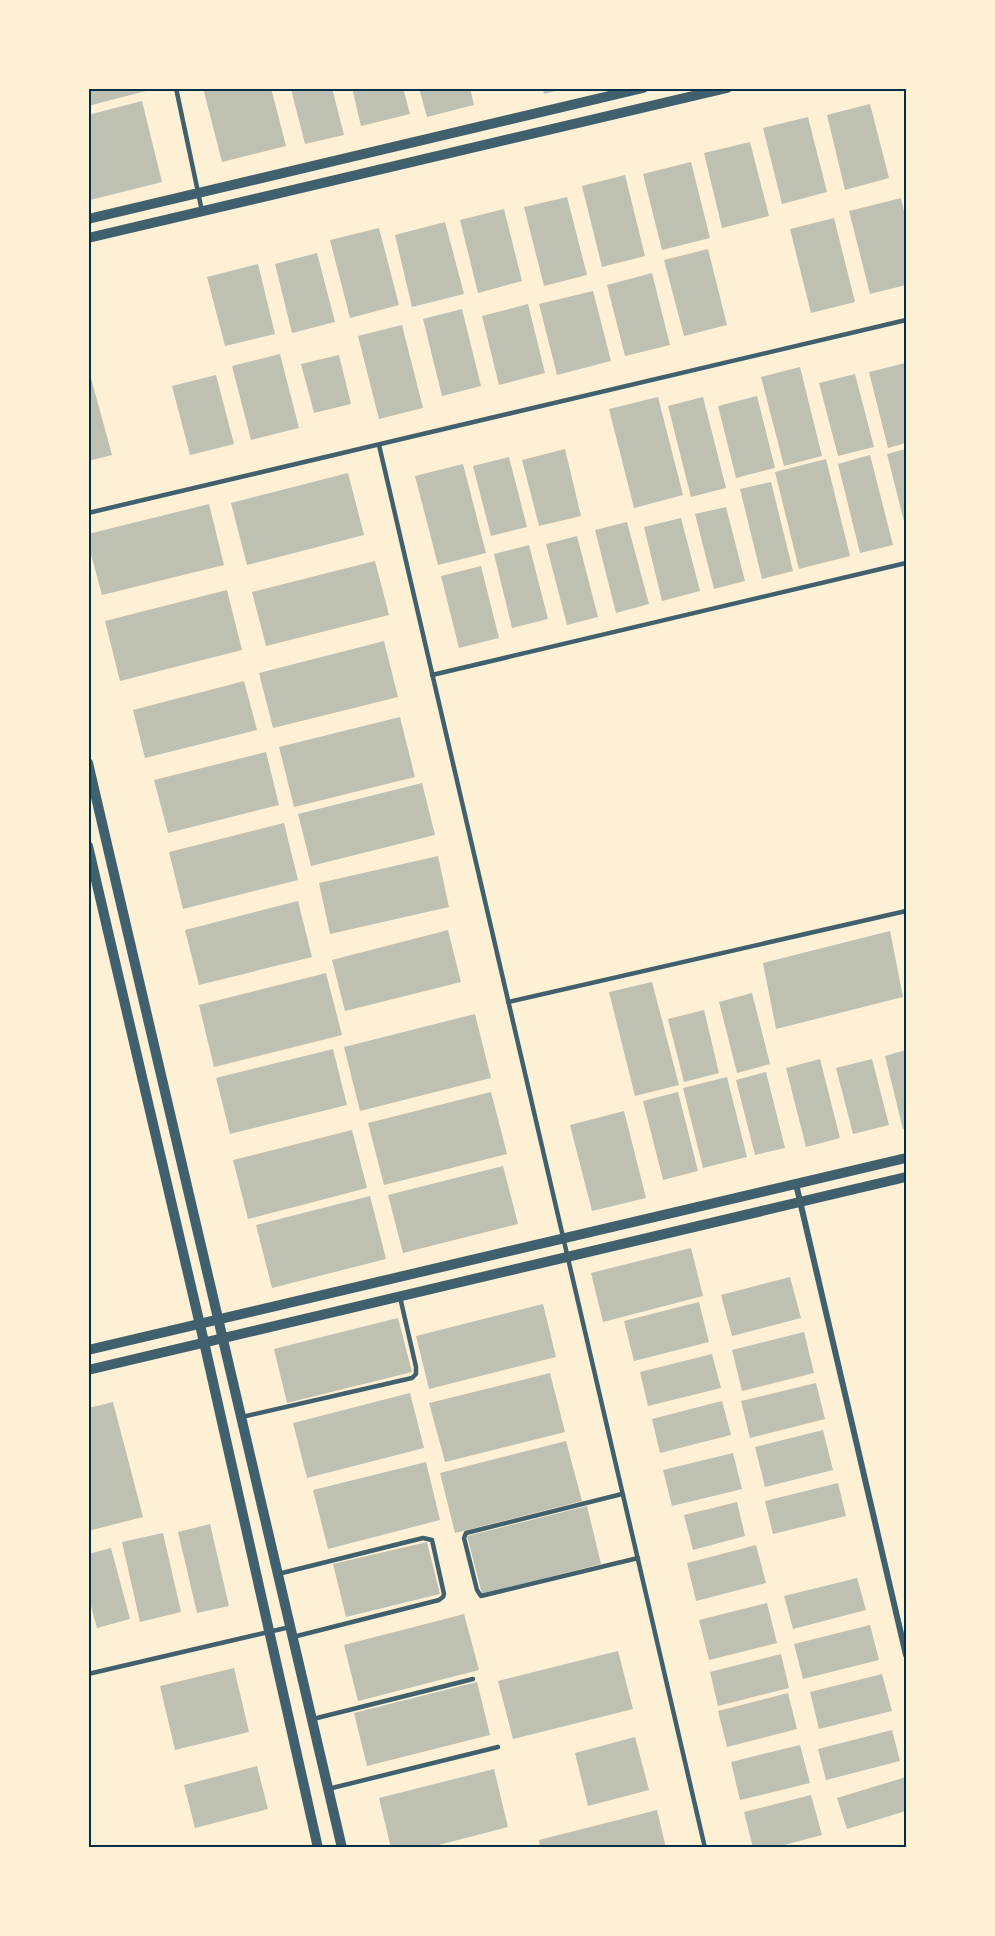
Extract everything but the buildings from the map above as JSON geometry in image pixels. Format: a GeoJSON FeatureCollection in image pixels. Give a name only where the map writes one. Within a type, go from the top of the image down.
{"type":"FeatureCollection","features":[{"type":"Feature","properties":{"kind":"street"},"geometry":{"type":"LineString","coordinates":[[88,219],[643,88]]}},
{"type":"Feature","properties":{"kind":"street"},"geometry":{"type":"LineString","coordinates":[[88,238],[727,88]]}},
{"type":"Feature","properties":{"kind":"street"},"geometry":{"type":"LineString","coordinates":[[88,763],[342,1848]]}},
{"type":"Feature","properties":{"kind":"street"},"geometry":{"type":"LineString","coordinates":[[88,846],[200,1324],[318,1848]]}},
{"type":"Feature","properties":{"kind":"street"},"geometry":{"type":"LineString","coordinates":[[88,1350],[906,1158]]}},
{"type":"Feature","properties":{"kind":"street"},"geometry":{"type":"LineString","coordinates":[[88,1370],[906,1177]]}},
{"type":"Feature","properties":{"kind":"street"},"geometry":{"type":"LineString","coordinates":[[796,1184],[906,1653]]}},
{"type":"Feature","properties":{"kind":"lane"},"geometry":{"type":"LineString","coordinates":[[176,88],[202,211]]}},
{"type":"Feature","properties":{"kind":"lane"},"geometry":{"type":"LineString","coordinates":[[88,513],[906,320]]}},
{"type":"Feature","properties":{"kind":"lane"},"geometry":{"type":"LineString","coordinates":[[379,445],[705,1848]]}},
{"type":"Feature","properties":{"kind":"lane"},"geometry":{"type":"LineString","coordinates":[[432,675],[906,563]]}},
{"type":"Feature","properties":{"kind":"lane"},"geometry":{"type":"LineString","coordinates":[[508,1002],[906,911]]}},
{"type":"Feature","properties":{"kind":"lane"},"geometry":{"type":"LineString","coordinates":[[242,1417],[412,1378],[416,1374],[416,1367],[400,1297]]}},
{"type":"Feature","properties":{"kind":"lane"},"geometry":{"type":"LineString","coordinates":[[622,1494],[466,1533],[465,1546],[477,1590],[481,1596],[638,1558]]}},
{"type":"Feature","properties":{"kind":"lane"},"geometry":{"type":"LineString","coordinates":[[88,1674],[270,1632],[292,1632],[443,1597],[444,1593],[432,1540],[423,1538],[278,1574]]}},
{"type":"Feature","properties":{"kind":"lane"},"geometry":{"type":"LineString","coordinates":[[312,1719],[473,1679]]}},
{"type":"Feature","properties":{"kind":"lane"},"geometry":{"type":"LineString","coordinates":[[328,1789],[498,1747]]}}]}
